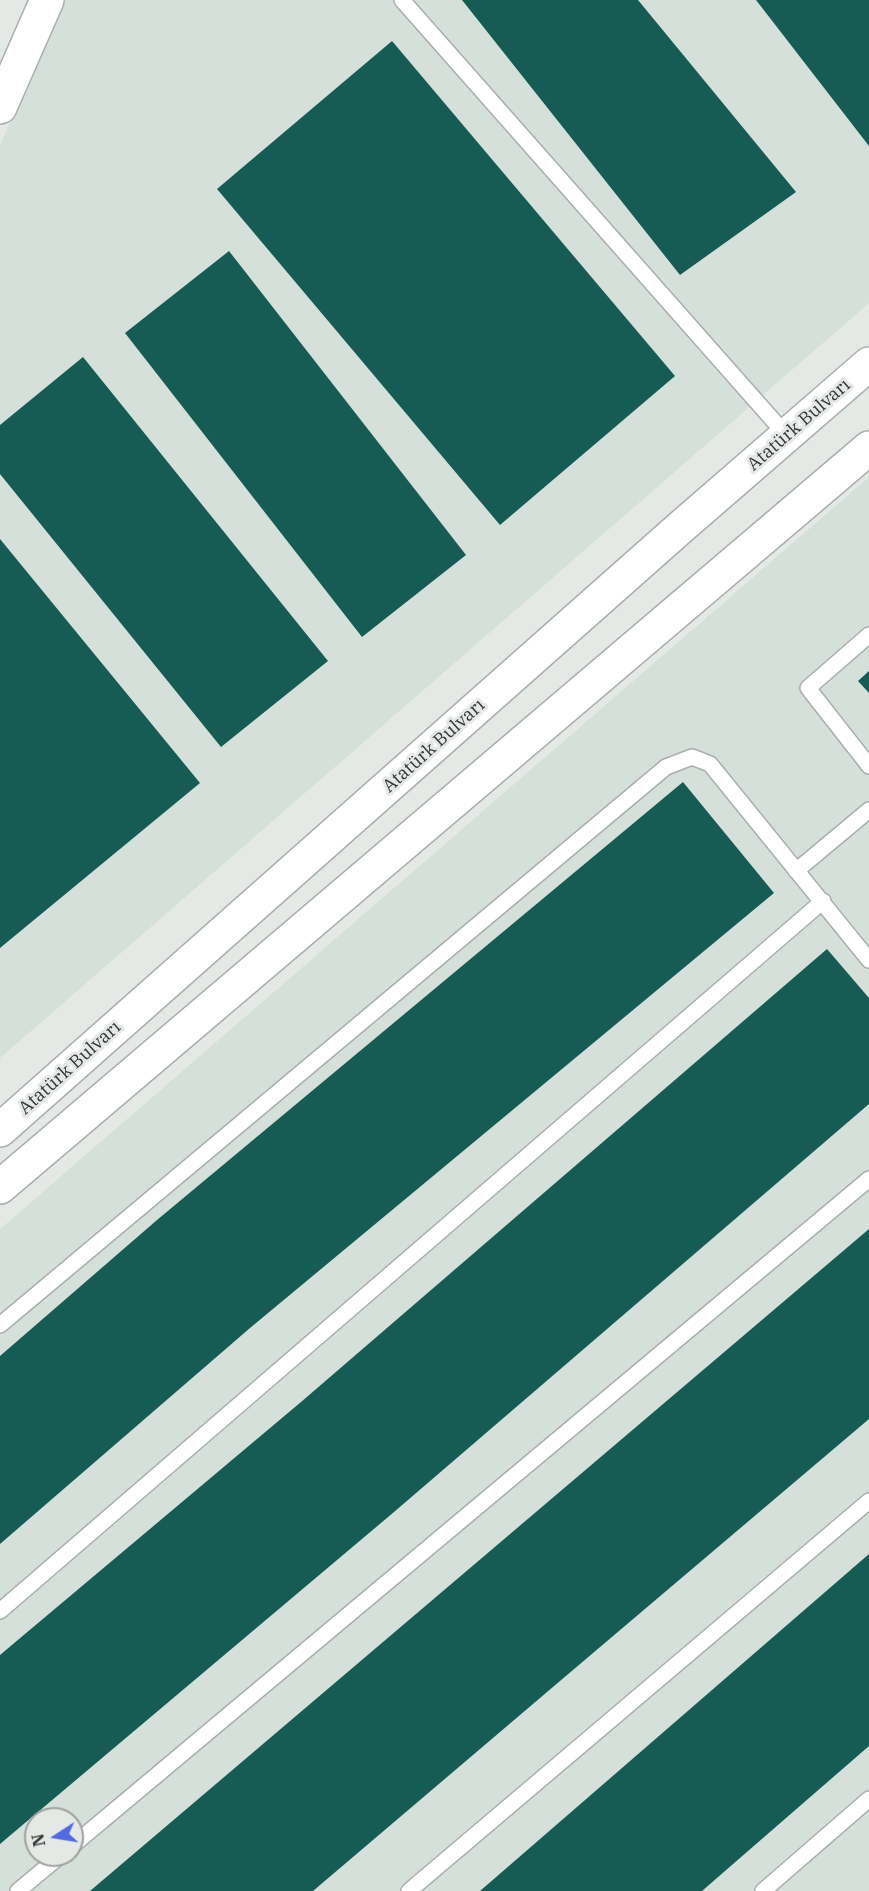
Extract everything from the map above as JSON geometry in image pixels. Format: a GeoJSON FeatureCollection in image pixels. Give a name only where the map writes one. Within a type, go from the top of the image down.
{"type":"FeatureCollection","features":[{"type":"Feature","properties":{"kind":"main road"},"geometry":{"type":"LineString","coordinates":[[0,107],[47,0]]}},
{"type":"Feature","properties":{"kind":"main road","name":"Atatürk Bulvarı"},"geometry":{"type":"LineString","coordinates":[[0,1130],[869,364]]}},
{"type":"Feature","properties":{"kind":"main road"},"geometry":{"type":"LineString","coordinates":[[0,1187],[869,448]]}},
{"type":"Feature","properties":{"kind":"lane"},"geometry":{"type":"LineString","coordinates":[[402,0],[787,435]]}},
{"type":"Feature","properties":{"kind":"lane"},"geometry":{"type":"LineString","coordinates":[[869,635],[808,688],[869,766]]}},
{"type":"Feature","properties":{"kind":"lane"},"geometry":{"type":"LineString","coordinates":[[0,1324],[666,767],[692,757],[710,764],[869,959]]}},
{"type":"Feature","properties":{"kind":"lane"},"geometry":{"type":"LineString","coordinates":[[796,871],[869,810]]}},
{"type":"Feature","properties":{"kind":"lane"},"geometry":{"type":"LineString","coordinates":[[0,1611],[823,901]]}},
{"type":"Feature","properties":{"kind":"lane"},"geometry":{"type":"LineString","coordinates":[[84,1836],[869,1179]]}},
{"type":"Feature","properties":{"kind":"lane"},"geometry":{"type":"LineString","coordinates":[[409,1891],[869,1501]]}},
{"type":"Feature","properties":{"kind":"lane"},"geometry":{"type":"LineString","coordinates":[[763,1891],[869,1799]]}},
{"type":"Feature","properties":{"kind":"lane"},"geometry":{"type":"LineString","coordinates":[[18,1891],[47,1867]]}},
{"type":"Feature","properties":{"kind":"shaded area"},"geometry":{"type":"Polygon","coordinates":[[[66,0],[869,0],[869,303],[0,1058],[0,145],[66,0]]]}},
{"type":"Feature","properties":{"kind":"shaded area"},"geometry":{"type":"Polygon","coordinates":[[[869,477],[869,1891],[0,1891],[0,1229],[869,477]]]}},
{"type":"Feature","properties":{"kind":"building"},"geometry":{"type":"Polygon","coordinates":[[[462,0],[638,0],[796,192],[680,275],[462,0]]]}},
{"type":"Feature","properties":{"kind":"building"},"geometry":{"type":"Polygon","coordinates":[[[756,0],[869,0],[869,146],[756,0]]]}},
{"type":"Feature","properties":{"kind":"building"},"geometry":{"type":"Polygon","coordinates":[[[392,41],[675,376],[500,525],[217,189],[392,41]]]}},
{"type":"Feature","properties":{"kind":"building"},"geometry":{"type":"Polygon","coordinates":[[[229,251],[466,555],[362,637],[125,333],[229,251]]]}},
{"type":"Feature","properties":{"kind":"building"},"geometry":{"type":"Polygon","coordinates":[[[83,357],[328,661],[221,747],[0,474],[0,425],[83,357]]]}},
{"type":"Feature","properties":{"kind":"building"},"geometry":{"type":"Polygon","coordinates":[[[0,539],[200,783],[0,948],[0,539]]]}},
{"type":"Feature","properties":{"kind":"building"},"geometry":{"type":"Polygon","coordinates":[[[869,671],[869,693],[858,681],[869,671]]]}},
{"type":"Feature","properties":{"kind":"building"},"geometry":{"type":"Polygon","coordinates":[[[683,782],[774,893],[250,1328],[0,1544],[0,1356],[157,1220],[683,782]]]}},
{"type":"Feature","properties":{"kind":"building"},"geometry":{"type":"Polygon","coordinates":[[[827,949],[869,998],[869,1104],[394,1512],[44,1807],[24,1807],[24,1824],[0,1844],[0,1655],[301,1402],[827,949]]]}},
{"type":"Feature","properties":{"kind":"building"},"geometry":{"type":"Polygon","coordinates":[[[869,1229],[869,1419],[313,1891],[90,1891],[869,1229]]]}},
{"type":"Feature","properties":{"kind":"building"},"geometry":{"type":"Polygon","coordinates":[[[869,1554],[869,1746],[702,1891],[480,1891],[869,1554]]]}}]}
